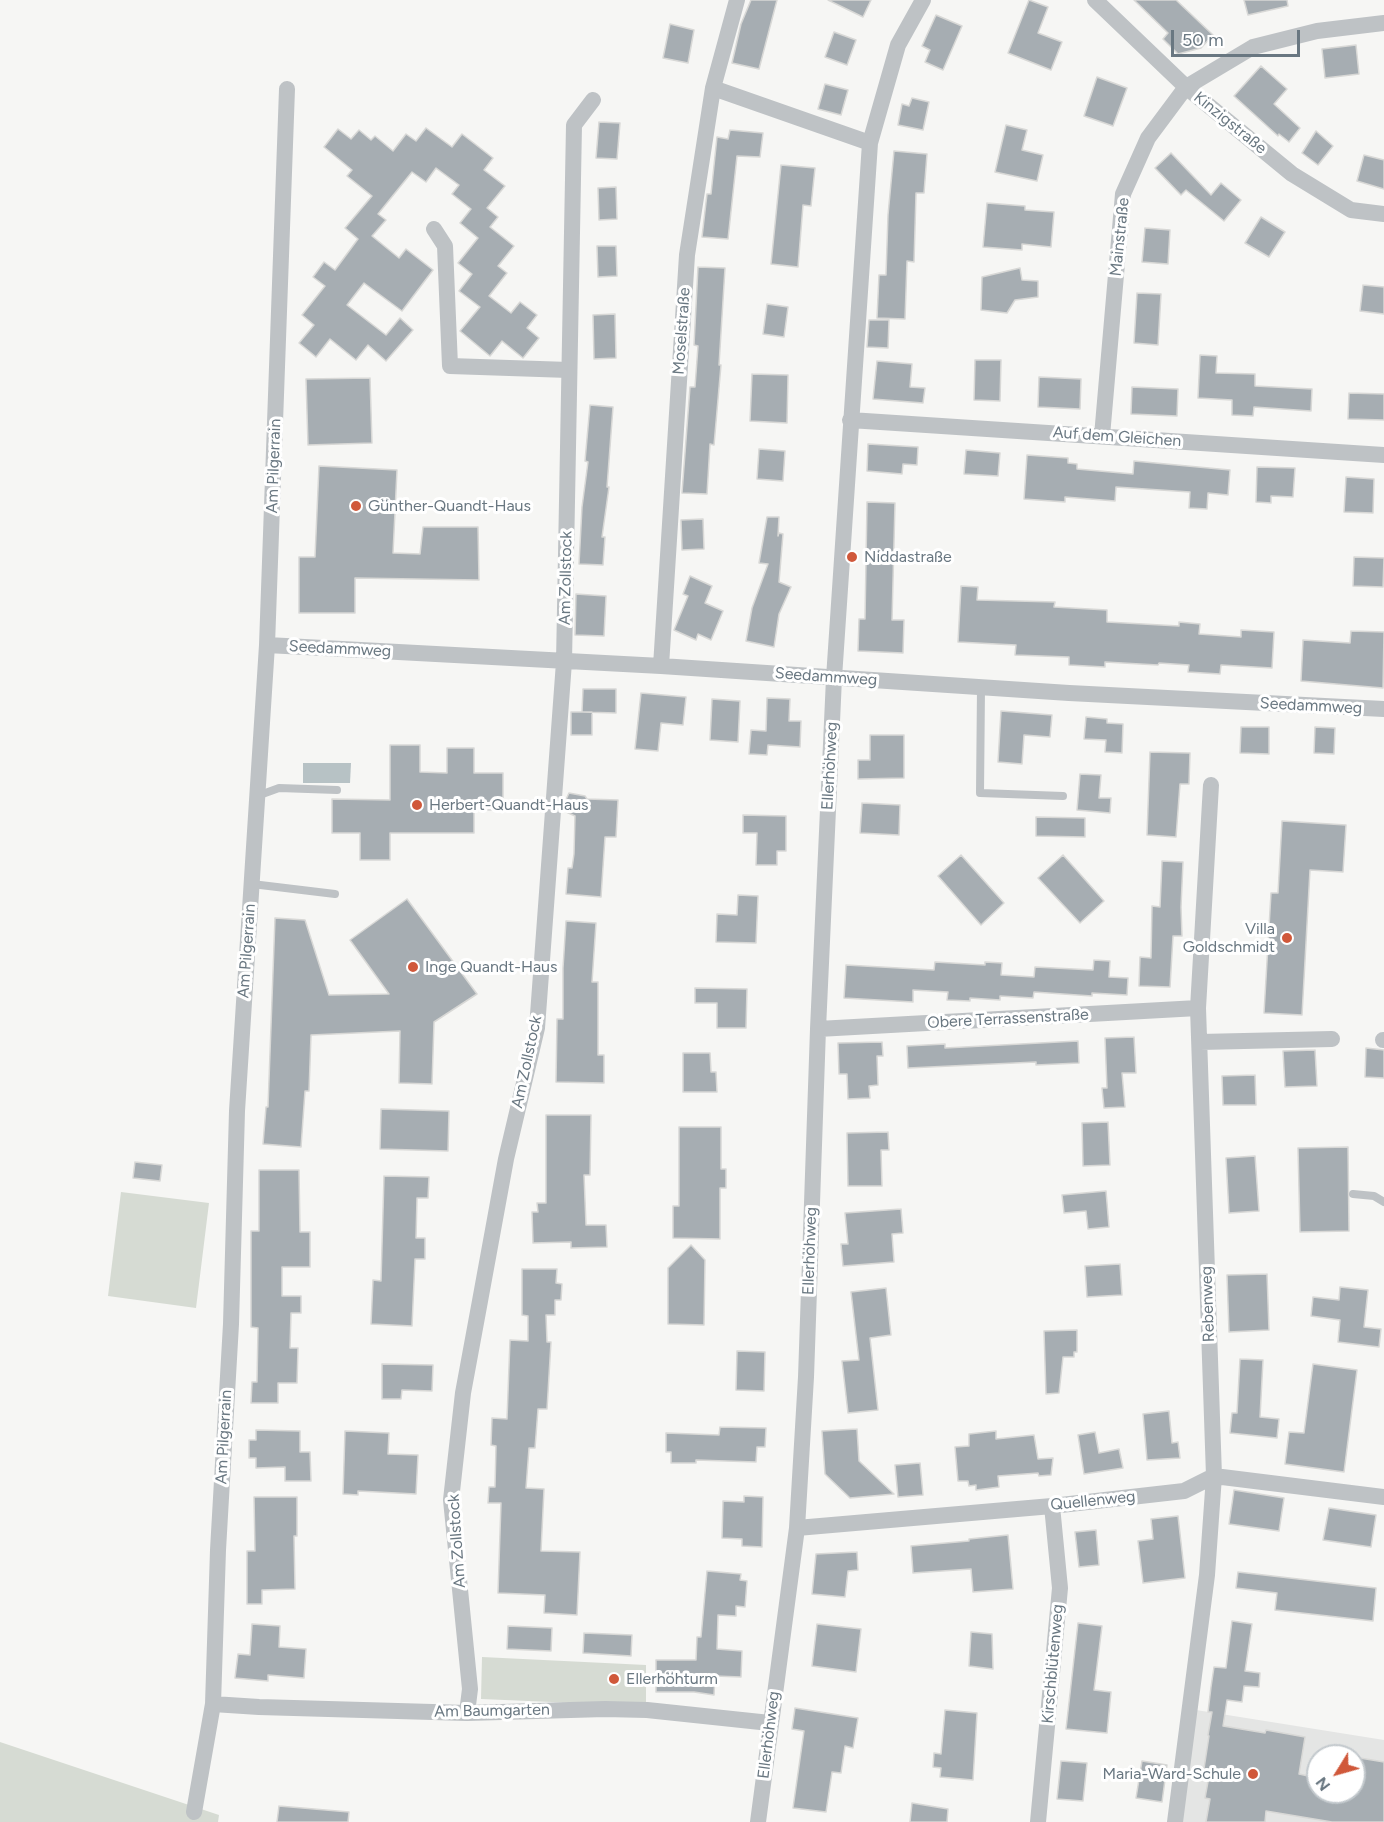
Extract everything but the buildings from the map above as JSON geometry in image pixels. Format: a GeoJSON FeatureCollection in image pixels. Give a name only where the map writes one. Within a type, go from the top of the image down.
{"type":"FeatureCollection","features":[{"type":"Feature","properties":{"kind":"street","name":"Moselstraße"},"geometry":{"type":"LineString","coordinates":[[661,666],[687,255],[713,88],[737,0]]}},
{"type":"Feature","properties":{"kind":"street"},"geometry":{"type":"LineString","coordinates":[[834,678],[870,143],[898,45],[923,0]]}},
{"type":"Feature","properties":{"kind":"street","name":"Kinzigstraße"},"geometry":{"type":"LineString","coordinates":[[1095,0],[1186,87],[1292,174],[1351,210],[1384,214]]}},
{"type":"Feature","properties":{"kind":"street","name":"Mainstraße"},"geometry":{"type":"LineString","coordinates":[[1101,436],[1123,194],[1148,138],[1186,87],[1253,47],[1317,31],[1384,24]]}},
{"type":"Feature","properties":{"kind":"street"},"geometry":{"type":"LineString","coordinates":[[713,88],[870,143]]}},
{"type":"Feature","properties":{"kind":"street","name":"Am Pilgerrain"},"geometry":{"type":"LineString","coordinates":[[194,1812],[213,1704],[218,1551],[231,1324],[237,1111],[267,645],[288,89]]}},
{"type":"Feature","properties":{"kind":"street","name":"Am Zollstock"},"geometry":{"type":"LineString","coordinates":[[467,1713],[470,1689],[451,1500],[463,1393],[506,1159],[537,1028],[564,662],[574,125],[593,100]]}},
{"type":"Feature","properties":{"kind":"street"},"geometry":{"type":"LineString","coordinates":[[434,229],[446,246],[450,366],[569,370]]}},
{"type":"Feature","properties":{"kind":"street","name":"Auf dem Gleichen"},"geometry":{"type":"LineString","coordinates":[[850,420],[1384,455]]}},
{"type":"Feature","properties":{"kind":"street","name":"Seedammweg"},"geometry":{"type":"LineString","coordinates":[[267,645],[661,666],[981,688],[1384,709]]}},
{"type":"Feature","properties":{"kind":"street","name":"Ellerhöhweg"},"geometry":{"type":"LineString","coordinates":[[758,1822],[797,1528],[806,1377],[818,1029],[834,678]]}},
{"type":"Feature","properties":{"kind":"street","name":"Rebenweg"},"geometry":{"type":"LineString","coordinates":[[1175,1822],[1207,1575],[1214,1476],[1198,1008],[1211,785]]}},
{"type":"Feature","properties":{"kind":"street","name":"Obere Terrassenstraße"},"geometry":{"type":"LineString","coordinates":[[818,1029],[1198,1008]]}},
{"type":"Feature","properties":{"kind":"street"},"geometry":{"type":"LineString","coordinates":[[1200,1042],[1332,1039]]}},
{"type":"Feature","properties":{"kind":"street"},"geometry":{"type":"LineString","coordinates":[[1214,1476],[1384,1497]]}},
{"type":"Feature","properties":{"kind":"street","name":"Quellenweg"},"geometry":{"type":"LineString","coordinates":[[797,1528],[1052,1506],[1184,1491],[1214,1476]]}},
{"type":"Feature","properties":{"kind":"street","name":"Kirschblütenweg"},"geometry":{"type":"LineString","coordinates":[[1038,1822],[1060,1588],[1052,1506]]}},
{"type":"Feature","properties":{"kind":"street","name":"Am Baumgarten"},"geometry":{"type":"LineString","coordinates":[[213,1704],[467,1713],[647,1710],[770,1723]]}},
{"type":"Feature","properties":{"kind":"lane"},"geometry":{"type":"LineString","coordinates":[[981,688],[980,793],[1063,796]]}},
{"type":"Feature","properties":{"kind":"lane"},"geometry":{"type":"LineString","coordinates":[[256,796],[279,788],[337,790]]}},
{"type":"Feature","properties":{"kind":"lane"},"geometry":{"type":"LineString","coordinates":[[252,884],[335,894]]}},
{"type":"Feature","properties":{"kind":"lane"},"geometry":{"type":"LineString","coordinates":[[1353,1194],[1374,1196],[1384,1202]]}},
{"type":"Feature","properties":{"kind":"shaded area"},"geometry":{"type":"Polygon","coordinates":[[[303,763],[351,763],[350,783],[303,783],[303,763]]]}},
{"type":"Feature","properties":{"kind":"shaded area"},"geometry":{"type":"Polygon","coordinates":[[[121,1192],[209,1203],[196,1308],[108,1296],[121,1192]]]}},
{"type":"Feature","properties":{"kind":"shaded area"},"geometry":{"type":"Polygon","coordinates":[[[482,1657],[646,1665],[646,1706],[481,1699],[482,1657]]]}},
{"type":"Feature","properties":{"kind":"shaded area","name":"Maria-Ward-Schule"},"geometry":{"type":"Polygon","coordinates":[[[1196,1710],[1384,1740],[1384,1822],[1181,1822],[1196,1710]]]}},
{"type":"Feature","properties":{"kind":"shaded area"},"geometry":{"type":"Polygon","coordinates":[[[0,1742],[219,1815],[218,1822],[0,1822],[0,1742]]]}},
{"type":"Feature","properties":{"kind":"place","name":"Günther-Quandt-Haus"},"geometry":{"type":"Point","coordinates":[356,506]}},
{"type":"Feature","properties":{"kind":"place","name":"Niddastraße"},"geometry":{"type":"Point","coordinates":[852,557]}},
{"type":"Feature","properties":{"kind":"place","name":"Herbert-Quandt-Haus"},"geometry":{"type":"Point","coordinates":[417,805]}},
{"type":"Feature","properties":{"kind":"place","name":"Villa Goldschmidt"},"geometry":{"type":"Point","coordinates":[1287,938]}},
{"type":"Feature","properties":{"kind":"place","name":"Inge Quandt-Haus"},"geometry":{"type":"Point","coordinates":[413,967]}},
{"type":"Feature","properties":{"kind":"place","name":"Ellerhöhturm"},"geometry":{"type":"Point","coordinates":[614,1679]}},
{"type":"Feature","properties":{"kind":"place","name":"Maria-Ward-Schule"},"geometry":{"type":"Point","coordinates":[1253,1774]}}]}
